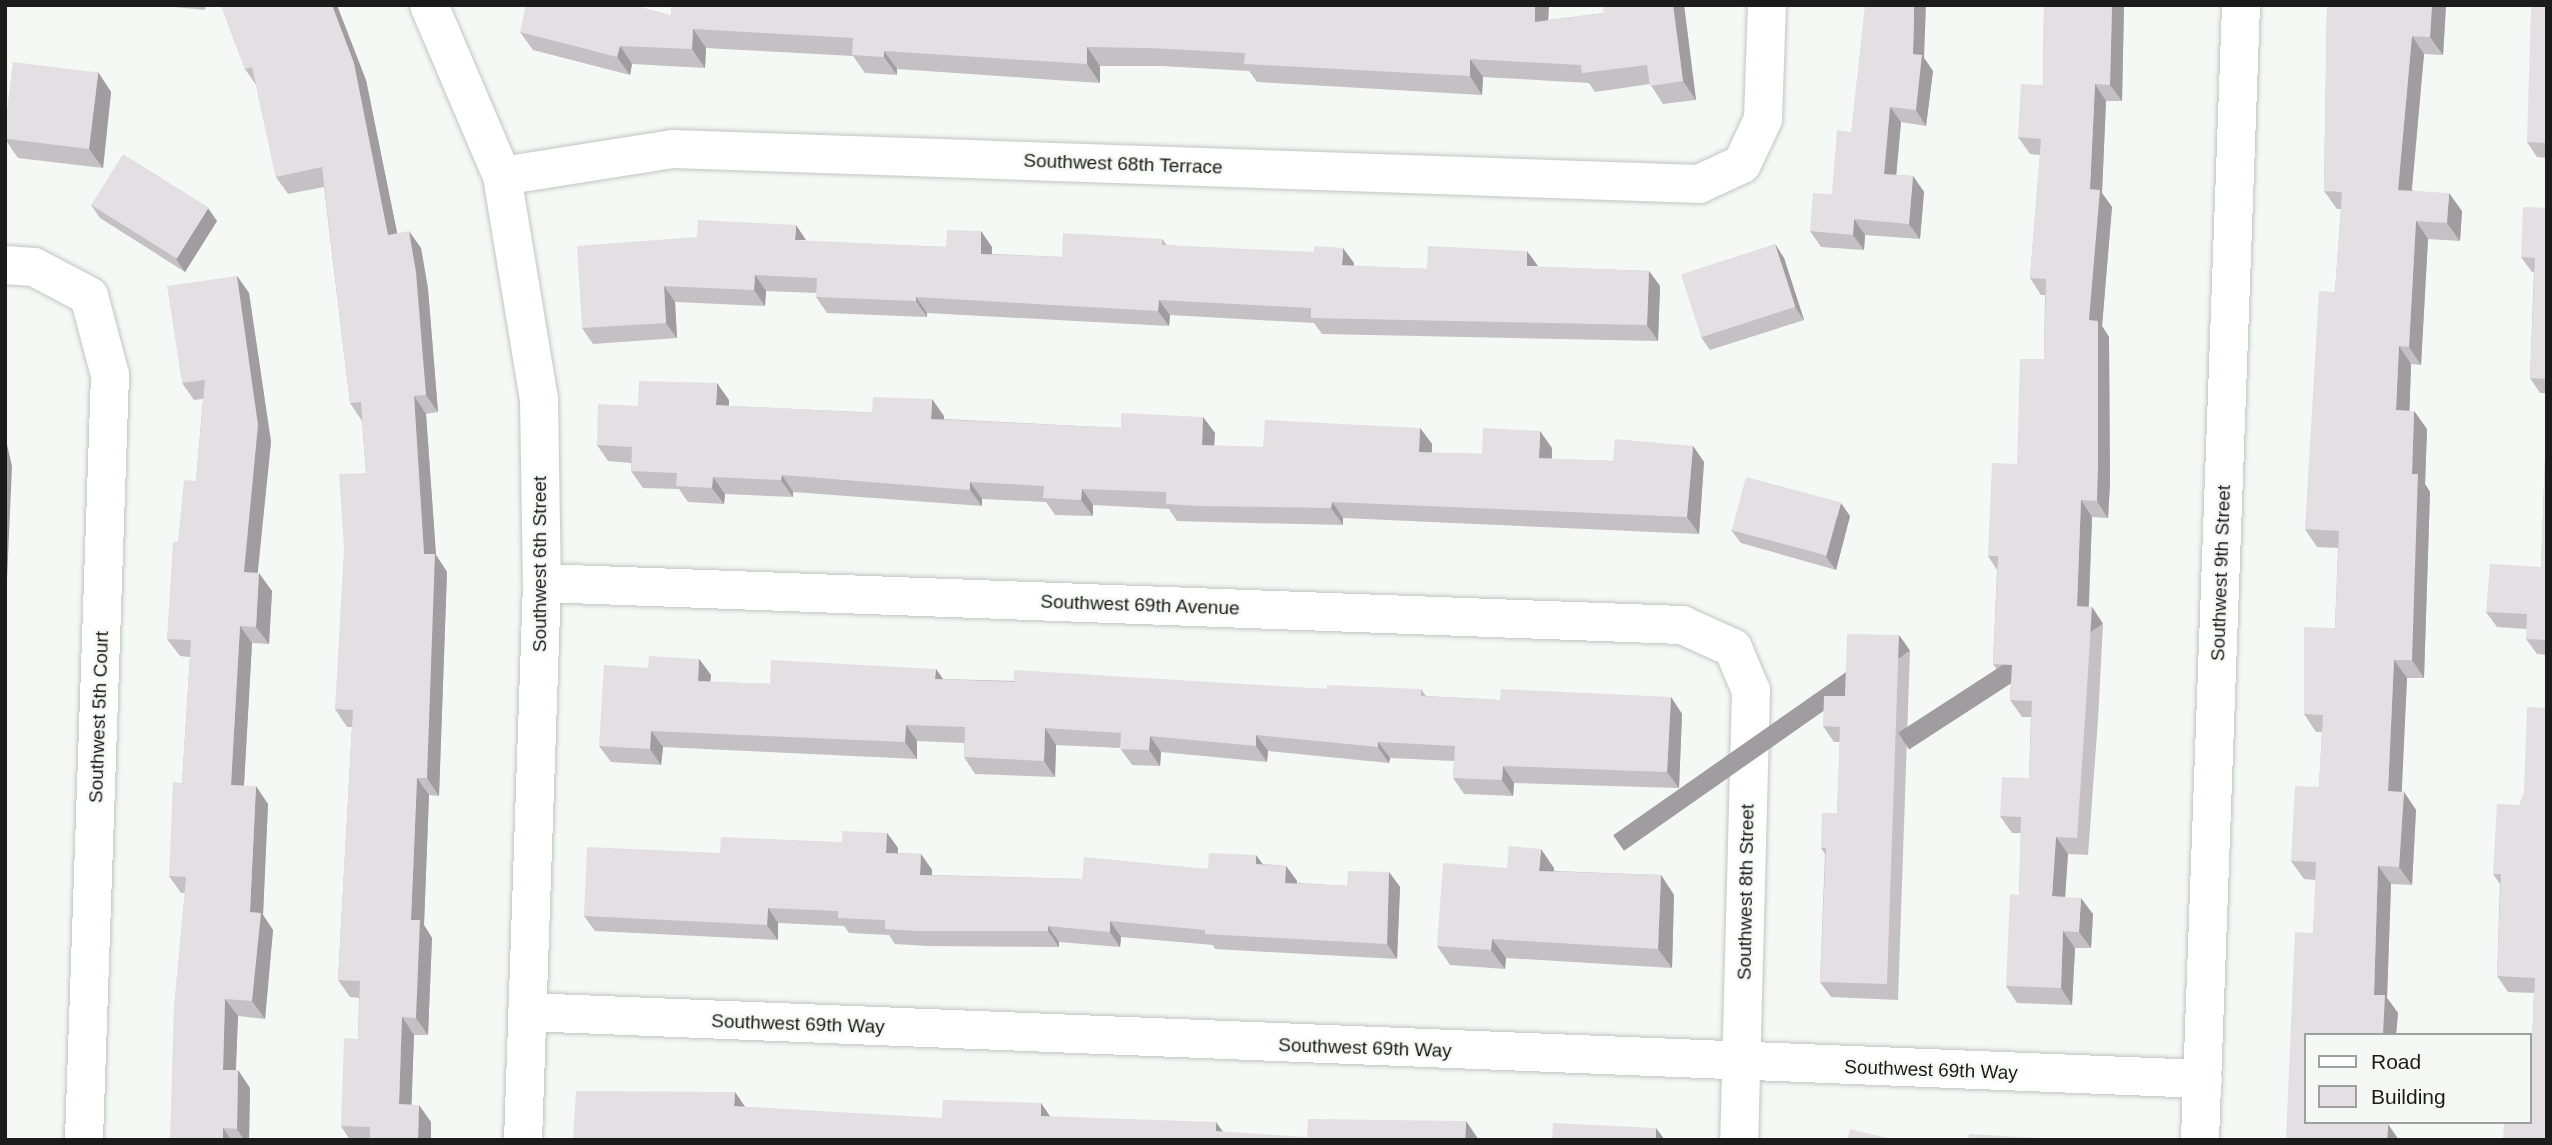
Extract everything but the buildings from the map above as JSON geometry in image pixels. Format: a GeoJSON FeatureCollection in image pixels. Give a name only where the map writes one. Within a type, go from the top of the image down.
{"type":"FeatureCollection","features":[{"type":"Feature","properties":{"kind":"street","name":"Southwest 6th Street"},"geometry":{"type":"LineString","coordinates":[[429,5],[502,176],[539,399],[542,583],[523,1140]]}},
{"type":"Feature","properties":{"kind":"street","name":"Southwest 68th Terrace"},"geometry":{"type":"LineString","coordinates":[[502,176],[673,149],[1699,184],[1742,164],[1763,119],[1767,5]]}},
{"type":"Feature","properties":{"kind":"street","name":"Southwest 9th Street"},"geometry":{"type":"LineString","coordinates":[[2200,1140],[2241,5]]}},
{"type":"Feature","properties":{"kind":"street","name":"Southwest 5th Court"},"geometry":{"type":"LineString","coordinates":[[5,265],[34,267],[89,296],[110,375],[84,1140]]}},
{"type":"Feature","properties":{"kind":"street","name":"Southwest 69th Avenue"},"geometry":{"type":"LineString","coordinates":[[542,583],[1682,625],[1733,648]]}},
{"type":"Feature","properties":{"kind":"street","name":"Southwest 8th Street"},"geometry":{"type":"LineString","coordinates":[[1733,648],[1751,691],[1739,1140]]}},
{"type":"Feature","properties":{"kind":"street","name":"Southwest 69th Way"},"geometry":{"type":"LineString","coordinates":[[527,1012],[1742,1064],[2203,1079]]}}]}
